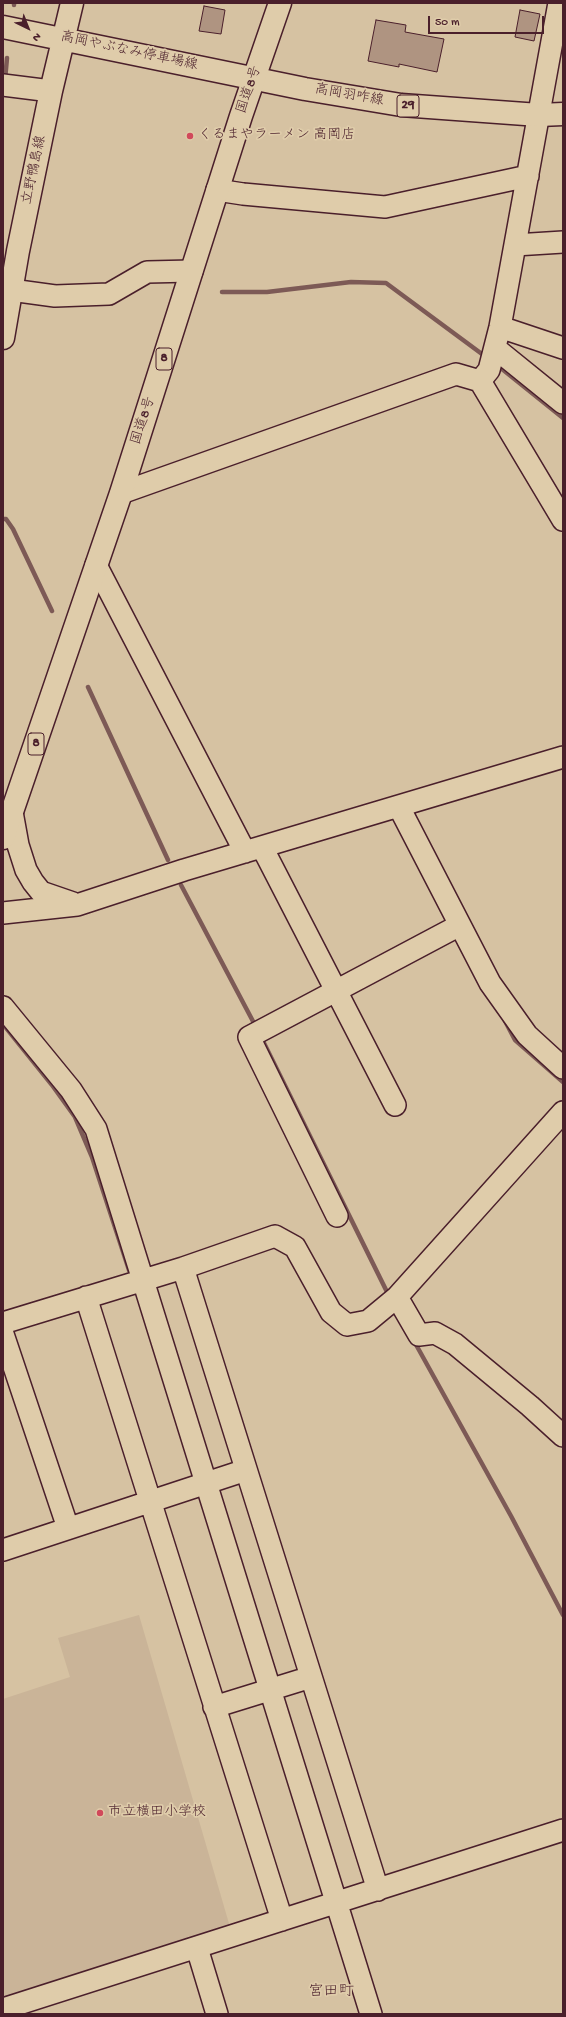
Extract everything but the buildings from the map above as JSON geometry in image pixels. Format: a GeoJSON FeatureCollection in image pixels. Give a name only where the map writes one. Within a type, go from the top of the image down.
{"type":"FeatureCollection","features":[{"type":"Feature","properties":{"kind":"main road","name":"立野鴨島線"},"geometry":{"type":"LineString","coordinates":[[3,338],[11,290],[51,91],[65,39],[72,3]]}},
{"type":"Feature","properties":{"kind":"main road","name":"国道8号"},"geometry":{"type":"LineString","coordinates":[[3,838],[121,493],[255,78],[276,4]]}},
{"type":"Feature","properties":{"kind":"main road","name":"高岡やぶなみ停車場線"},"geometry":{"type":"LineString","coordinates":[[3,27],[255,78]]}},
{"type":"Feature","properties":{"kind":"main road","name":"高岡羽咋線"},"geometry":{"type":"LineString","coordinates":[[255,78],[401,105],[539,115],[563,114]]}},
{"type":"Feature","properties":{"kind":"street"},"geometry":{"type":"LineString","coordinates":[[480,381],[489,370],[500,327],[559,3]]}},
{"type":"Feature","properties":{"kind":"street"},"geometry":{"type":"LineString","coordinates":[[3,85],[51,91]]}},
{"type":"Feature","properties":{"kind":"street"},"geometry":{"type":"LineString","coordinates":[[218,190],[243,194],[386,207],[528,176]]}},
{"type":"Feature","properties":{"kind":"street"},"geometry":{"type":"LineString","coordinates":[[515,245],[563,242]]}},
{"type":"Feature","properties":{"kind":"street"},"geometry":{"type":"LineString","coordinates":[[11,290],[55,296],[109,294],[147,272],[192,271]]}},
{"type":"Feature","properties":{"kind":"street"},"geometry":{"type":"LineString","coordinates":[[500,327],[563,348]]}},
{"type":"Feature","properties":{"kind":"street"},"geometry":{"type":"LineString","coordinates":[[495,348],[563,403]]}},
{"type":"Feature","properties":{"kind":"street"},"geometry":{"type":"LineString","coordinates":[[121,493],[456,374],[480,381],[563,520]]}},
{"type":"Feature","properties":{"kind":"street"},"geometry":{"type":"LineString","coordinates":[[96,565],[253,849],[336,991],[395,1105]]}},
{"type":"Feature","properties":{"kind":"street"},"geometry":{"type":"LineString","coordinates":[[3,913],[77,905],[253,849],[399,807],[563,757]]}},
{"type":"Feature","properties":{"kind":"street"},"geometry":{"type":"LineString","coordinates":[[399,807],[490,983],[527,1035],[563,1068]]}},
{"type":"Feature","properties":{"kind":"street"},"geometry":{"type":"LineString","coordinates":[[12,812],[18,845],[26,870],[33,882],[41,892],[77,905]]}},
{"type":"Feature","properties":{"kind":"street"},"geometry":{"type":"LineString","coordinates":[[337,1216],[249,1037],[460,925]]}},
{"type":"Feature","properties":{"kind":"street"},"geometry":{"type":"LineString","coordinates":[[3,1007],[71,1090],[96,1129],[269,1690],[371,2014]]}},
{"type":"Feature","properties":{"kind":"street"},"geometry":{"type":"LineString","coordinates":[[3,1323],[183,1268],[275,1236],[295,1247],[331,1312],[347,1325],[368,1321],[391,1303],[563,1112]]}},
{"type":"Feature","properties":{"kind":"street"},"geometry":{"type":"LineString","coordinates":[[183,1268],[378,1890]]}},
{"type":"Feature","properties":{"kind":"street"},"geometry":{"type":"LineString","coordinates":[[86,1297],[282,1920]]}},
{"type":"Feature","properties":{"kind":"street"},"geometry":{"type":"LineString","coordinates":[[391,1303],[418,1335],[435,1333],[455,1344],[530,1406],[563,1436]]}},
{"type":"Feature","properties":{"kind":"street"},"geometry":{"type":"LineString","coordinates":[[3,1334],[68,1528]]}},
{"type":"Feature","properties":{"kind":"street"},"geometry":{"type":"LineString","coordinates":[[3,1550],[246,1470]]}},
{"type":"Feature","properties":{"kind":"street"},"geometry":{"type":"LineString","coordinates":[[214,1707],[311,1677]]}},
{"type":"Feature","properties":{"kind":"street"},"geometry":{"type":"LineString","coordinates":[[3,2009],[336,1904],[563,1830]]}},
{"type":"Feature","properties":{"kind":"street"},"geometry":{"type":"LineString","coordinates":[[197,1948],[217,2014]]}},
{"type":"Feature","properties":{"kind":"shaded area","name":"市立横田小学校"},"geometry":{"type":"Polygon","coordinates":[[[139,1615],[230,1927],[3,1996],[3,1699],[70,1677],[58,1638],[139,1615]]]}},
{"type":"Feature","properties":{"kind":"waterway"},"geometry":{"type":"LineString","coordinates":[[5,80],[7,58]]}},
{"type":"Feature","properties":{"kind":"waterway"},"geometry":{"type":"LineString","coordinates":[[222,292],[267,292],[351,282],[386,283],[486,357]]}},
{"type":"Feature","properties":{"kind":"waterway"},"geometry":{"type":"LineString","coordinates":[[497,365],[563,418]]}},
{"type":"Feature","properties":{"kind":"waterway"},"geometry":{"type":"LineString","coordinates":[[3,519],[6,519],[13,529],[52,611]]}},
{"type":"Feature","properties":{"kind":"waterway"},"geometry":{"type":"LineString","coordinates":[[88,687],[168,860]]}},
{"type":"Feature","properties":{"kind":"waterway"},"geometry":{"type":"LineString","coordinates":[[181,885],[256,1027]]}},
{"type":"Feature","properties":{"kind":"waterway"},"geometry":{"type":"LineString","coordinates":[[505,1021],[515,1040],[563,1082]]}},
{"type":"Feature","properties":{"kind":"waterway"},"geometry":{"type":"LineString","coordinates":[[3,1024],[52,1085],[75,1117],[92,1157],[129,1270]]}},
{"type":"Feature","properties":{"kind":"waterway"},"geometry":{"type":"LineString","coordinates":[[261,1037],[389,1296]]}},
{"type":"Feature","properties":{"kind":"waterway"},"geometry":{"type":"LineString","coordinates":[[414,1341],[511,1516],[563,1615]]}},
{"type":"Feature","properties":{"kind":"place","name":"くるまやラーメン 高岡店"},"geometry":{"type":"Point","coordinates":[190,136]}},
{"type":"Feature","properties":{"kind":"place","name":"市立横田小学校"},"geometry":{"type":"Point","coordinates":[100,1813]}},
{"type":"Feature","properties":{"kind":"district","name":"宮田町"},"geometry":{"type":"Point","coordinates":[331,1993]}}]}
